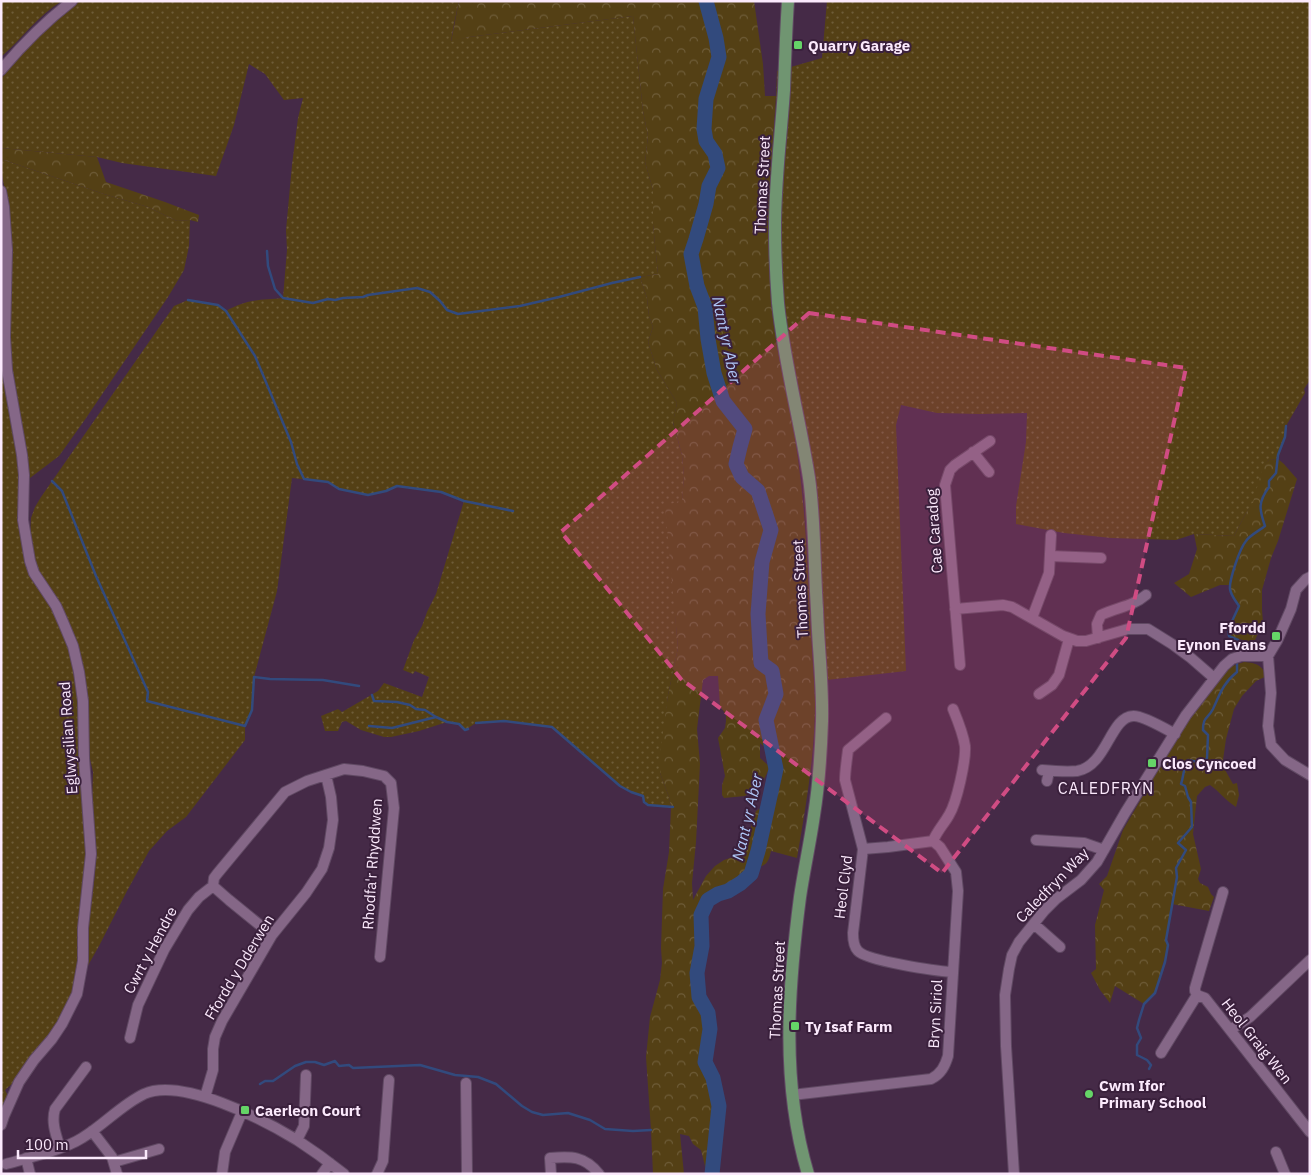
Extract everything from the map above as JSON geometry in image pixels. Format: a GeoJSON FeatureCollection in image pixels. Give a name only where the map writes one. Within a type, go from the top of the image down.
{"type":"FeatureCollection","features":[{"type":"Feature","properties":{"kind":"main road","name":"Thomas Street"},"geometry":{"type":"LineString","coordinates":[[788,1],[776,194],[775,257],[778,304],[784,349],[804,447],[809,482],[822,682],[819,770],[814,814],[801,889],[792,967],[790,1025],[792,1095],[800,1143],[808,1174]]}},
{"type":"Feature","properties":{"kind":"street"},"geometry":{"type":"LineString","coordinates":[[1,70],[38,30],[72,1]]}},
{"type":"Feature","properties":{"kind":"street","name":"Eglwysilian Road"},"geometry":{"type":"LineString","coordinates":[[1,191],[7,250],[5,337],[7,370],[22,455],[24,475],[23,520],[34,573],[56,606],[73,646],[79,672],[83,701],[84,758],[91,854],[83,928],[83,961],[77,994],[62,1024],[19,1082],[1,1124]]}},
{"type":"Feature","properties":{"kind":"street","name":"Cae Caradog"},"geometry":{"type":"LineString","coordinates":[[960,665],[945,485],[950,470],[958,462],[990,441]]}},
{"type":"Feature","properties":{"kind":"street"},"geometry":{"type":"LineString","coordinates":[[973,452],[989,472]]}},
{"type":"Feature","properties":{"kind":"street"},"geometry":{"type":"LineString","coordinates":[[1032,618],[1049,573],[1051,535]]}},
{"type":"Feature","properties":{"kind":"street"},"geometry":{"type":"LineString","coordinates":[[1050,556],[1101,558]]}},
{"type":"Feature","properties":{"kind":"street"},"geometry":{"type":"LineString","coordinates":[[1310,578],[1306,579],[1296,590],[1291,609],[1268,656],[1271,693],[1268,726],[1271,745],[1285,760],[1310,776]]}},
{"type":"Feature","properties":{"kind":"street"},"geometry":{"type":"LineString","coordinates":[[1098,638],[1098,624],[1101,615],[1138,602],[1146,595]]}},
{"type":"Feature","properties":{"kind":"street"},"geometry":{"type":"LineString","coordinates":[[955,609],[1003,605],[1032,618],[1069,639],[1077,641],[1086,641],[1128,629],[1148,629],[1191,658],[1214,678]]}},
{"type":"Feature","properties":{"kind":"street"},"geometry":{"type":"LineString","coordinates":[[1039,694],[1052,685],[1059,675],[1069,639]]}},
{"type":"Feature","properties":{"kind":"street","name":"Caledfryn Way"},"geometry":{"type":"LineString","coordinates":[[1014,1174],[1006,1046],[1005,995],[1012,954],[1044,911],[1090,872],[1130,804],[1198,698],[1214,678],[1228,662],[1236,657],[1249,655],[1268,656]]}},
{"type":"Feature","properties":{"kind":"street"},"geometry":{"type":"LineString","coordinates":[[864,849],[933,841],[950,813],[961,779],[965,748],[962,729],[953,709]]}},
{"type":"Feature","properties":{"kind":"street"},"geometry":{"type":"LineString","coordinates":[[1046,774],[1078,771],[1092,764],[1100,755],[1120,722],[1126,717],[1134,715],[1175,734]]}},
{"type":"Feature","properties":{"kind":"street","name":"Heol Clyd"},"geometry":{"type":"LineString","coordinates":[[886,718],[848,750],[845,780],[864,849],[857,890],[853,933],[855,948],[871,957],[952,972]]}},
{"type":"Feature","properties":{"kind":"street","name":"Rhodfa'r Rhyddwen"},"geometry":{"type":"LineString","coordinates":[[213,886],[214,878],[223,865],[285,792],[307,781],[344,770],[363,771],[384,776],[391,783],[394,808],[380,957]]}},
{"type":"Feature","properties":{"kind":"street","name":"Ffordd y Dderwen"},"geometry":{"type":"LineString","coordinates":[[205,1097],[213,1070],[213,1049],[222,1021],[272,935],[306,893],[322,869],[329,848],[333,820],[331,797],[326,775]]}},
{"type":"Feature","properties":{"kind":"street"},"geometry":{"type":"LineString","coordinates":[[1036,840],[1084,843],[1104,850]]}},
{"type":"Feature","properties":{"kind":"street","name":"Bryn Siriol"},"geometry":{"type":"LineString","coordinates":[[792,1095],[931,1078],[939,1074],[946,1063],[948,1056],[958,878],[940,847],[933,841]]}},
{"type":"Feature","properties":{"kind":"street"},"geometry":{"type":"LineString","coordinates":[[213,886],[272,935]]}},
{"type":"Feature","properties":{"kind":"street","name":"Cwrt y Hendre"},"geometry":{"type":"LineString","coordinates":[[130,1038],[138,1005],[164,950],[188,910],[198,897],[213,886]]}},
{"type":"Feature","properties":{"kind":"street"},"geometry":{"type":"LineString","coordinates":[[1161,1053],[1197,995],[1194,991],[1223,892]]}},
{"type":"Feature","properties":{"kind":"street"},"geometry":{"type":"LineString","coordinates":[[1034,924],[1060,947]]}},
{"type":"Feature","properties":{"kind":"street"},"geometry":{"type":"LineString","coordinates":[[1230,1030],[1250,1017],[1310,961]]}},
{"type":"Feature","properties":{"kind":"street","name":"Heol Graig Wen"},"geometry":{"type":"LineString","coordinates":[[1197,995],[1205,998],[1310,1132]]}},
{"type":"Feature","properties":{"kind":"street"},"geometry":{"type":"LineString","coordinates":[[60,1148],[53,1121],[55,1109],[86,1067]]}},
{"type":"Feature","properties":{"kind":"street"},"geometry":{"type":"LineString","coordinates":[[297,1140],[304,1126],[306,1075]]}},
{"type":"Feature","properties":{"kind":"street"},"geometry":{"type":"LineString","coordinates":[[377,1174],[383,1161],[389,1080]]}},
{"type":"Feature","properties":{"kind":"street"},"geometry":{"type":"LineString","coordinates":[[466,1083],[467,1174]]}},
{"type":"Feature","properties":{"kind":"street"},"geometry":{"type":"LineString","coordinates":[[6,1164],[76,1142],[124,1106],[146,1093],[162,1090],[194,1093],[261,1120],[297,1140],[330,1162],[344,1174]]}},
{"type":"Feature","properties":{"kind":"street"},"geometry":{"type":"LineString","coordinates":[[222,1174],[225,1152],[242,1112]]}},
{"type":"Feature","properties":{"kind":"street"},"geometry":{"type":"LineString","coordinates":[[92,1131],[109,1153],[117,1174]]}},
{"type":"Feature","properties":{"kind":"street"},"geometry":{"type":"LineString","coordinates":[[114,1162],[159,1150]]}},
{"type":"Feature","properties":{"kind":"street"},"geometry":{"type":"LineString","coordinates":[[1276,1152],[1285,1174]]}},
{"type":"Feature","properties":{"kind":"street"},"geometry":{"type":"LineString","coordinates":[[551,1174],[550,1158],[564,1156],[574,1157],[588,1163],[599,1174]]}},
{"type":"Feature","properties":{"kind":"street"},"geometry":{"type":"LineString","coordinates":[[26,1158],[30,1174]]}},
{"type":"Feature","properties":{"kind":"street"},"geometry":{"type":"LineString","coordinates":[[322,1174],[330,1162]]}},
{"type":"Feature","properties":{"kind":"highlighted area"},"geometry":{"type":"Polygon","coordinates":[[[809,313],[1186,368],[1126,638],[942,873],[681,679],[561,532],[809,313]]]}},
{"type":"Feature","properties":{"kind":"green space"},"geometry":{"type":"Polygon","coordinates":[[[1,1],[62,1],[45,13],[1,57],[1,1]]]}},
{"type":"Feature","properties":{"kind":"green space"},"geometry":{"type":"Polygon","coordinates":[[[80,1],[459,1],[451,41],[469,37],[633,16],[643,111],[648,136],[645,162],[653,190],[653,224],[658,274],[640,277],[653,327],[648,342],[657,370],[677,403],[673,423],[682,455],[684,476],[675,604],[678,648],[668,695],[660,773],[671,807],[648,805],[644,802],[643,796],[620,786],[552,726],[504,721],[476,723],[465,730],[459,724],[447,722],[419,731],[384,737],[361,730],[346,721],[342,722],[338,731],[325,731],[321,716],[338,709],[342,712],[378,691],[384,683],[422,697],[429,677],[415,671],[413,674],[403,670],[414,640],[436,594],[464,501],[441,492],[397,486],[386,491],[368,495],[339,489],[328,482],[292,478],[277,591],[254,677],[252,710],[245,726],[245,740],[186,817],[167,831],[149,851],[86,969],[96,846],[92,806],[93,772],[90,759],[84,672],[76,643],[37,570],[30,543],[31,518],[41,497],[174,306],[188,300],[218,305],[226,311],[247,302],[283,298],[287,250],[286,230],[292,165],[298,118],[303,98],[284,100],[265,74],[249,64],[234,125],[216,176],[122,163],[97,157],[1,148],[1,79],[33,41],[80,1]]]}},
{"type":"Feature","properties":{"kind":"green space"},"geometry":{"type":"Polygon","coordinates":[[[459,1],[754,1],[763,64],[765,96],[776,96],[770,203],[770,284],[774,330],[795,441],[803,502],[815,701],[812,760],[797,858],[771,851],[766,864],[753,868],[751,874],[741,883],[708,900],[701,915],[702,946],[697,973],[699,996],[708,1013],[710,1029],[705,1062],[713,1078],[719,1106],[712,1174],[707,1174],[701,1150],[693,1144],[689,1136],[680,1134],[684,1174],[653,1174],[646,1057],[650,1017],[660,980],[662,963],[663,889],[669,852],[671,807],[660,773],[660,754],[668,695],[678,648],[665,506],[682,500],[684,476],[682,455],[673,422],[677,403],[657,370],[648,342],[653,327],[640,277],[658,274],[653,224],[653,190],[645,162],[648,136],[643,111],[633,16],[469,37],[451,42],[459,1]],[[709,676],[703,680],[697,729],[700,764],[692,883],[693,900],[706,876],[715,866],[724,860],[736,856],[744,848],[756,811],[769,803],[776,769],[773,754],[760,743],[760,758],[770,767],[763,781],[745,796],[724,798],[722,795],[722,785],[725,776],[718,738],[725,728],[726,715],[720,706],[718,676],[709,676]]]}},
{"type":"Feature","properties":{"kind":"green space"},"geometry":{"type":"Polygon","coordinates":[[[827,1],[1310,1],[1310,380],[1304,389],[1305,393],[1286,426],[1285,437],[1278,459],[1269,460],[1264,466],[1254,502],[1234,536],[1194,534],[1176,540],[1111,538],[1064,533],[1016,524],[1016,506],[1026,442],[1027,413],[937,413],[901,405],[896,425],[906,671],[818,681],[801,458],[771,250],[777,71],[822,58],[827,1]]]}},
{"type":"Feature","properties":{"kind":"green space"},"geometry":{"type":"Polygon","coordinates":[[[1,148],[97,157],[106,182],[199,215],[198,222],[190,220],[177,221],[148,207],[1,159],[1,148]]]}},
{"type":"Feature","properties":{"kind":"green space"},"geometry":{"type":"Polygon","coordinates":[[[1,159],[148,207],[177,221],[190,220],[189,246],[184,270],[168,297],[59,456],[30,478],[27,478],[9,369],[6,197],[1,159]]]}},
{"type":"Feature","properties":{"kind":"green space"},"geometry":{"type":"Polygon","coordinates":[[[1,217],[2,311],[19,465],[19,500],[42,593],[59,620],[69,644],[78,703],[87,848],[78,978],[63,1014],[52,1034],[13,1083],[5,1090],[8,1096],[1,1113],[1,217]]]}},
{"type":"Feature","properties":{"kind":"green space"},"geometry":{"type":"Polygon","coordinates":[[[1278,459],[1297,479],[1262,590],[1263,623],[1255,640],[1250,642],[1229,636],[1228,630],[1239,606],[1231,594],[1230,585],[1220,585],[1191,597],[1174,583],[1189,574],[1197,549],[1194,534],[1234,536],[1253,502],[1263,466],[1269,460],[1278,459]]]}},
{"type":"Feature","properties":{"kind":"green space"},"geometry":{"type":"Polygon","coordinates":[[[1244,662],[1258,665],[1267,676],[1256,681],[1242,696],[1234,709],[1226,739],[1223,760],[1224,768],[1233,784],[1237,783],[1239,795],[1236,807],[1210,785],[1205,787],[1197,796],[1193,834],[1201,869],[1198,879],[1200,883],[1208,887],[1214,897],[1209,911],[1172,904],[1166,940],[1168,945],[1155,993],[1144,1004],[1115,986],[1110,1003],[1091,973],[1096,969],[1095,925],[1104,890],[1099,884],[1107,876],[1123,830],[1163,758],[1188,721],[1230,667],[1244,662]]]}},
{"type":"Feature","properties":{"kind":"waterway","name":"Nant yr Aber"},"geometry":{"type":"LineString","coordinates":[[706,1],[719,57],[706,99],[704,129],[706,141],[715,154],[718,168],[709,186],[706,204],[691,254],[697,286],[705,307],[714,373],[723,401],[745,429],[736,464],[742,477],[758,491],[771,530],[762,562],[758,614],[761,663],[772,671],[776,694],[766,720],[776,769],[751,874],[728,891],[708,900],[701,915],[702,946],[697,973],[699,997],[708,1013],[710,1029],[705,1062],[713,1078],[719,1106],[712,1174]]}},
{"type":"Feature","properties":{"kind":"waterway"},"geometry":{"type":"LineString","coordinates":[[267,251],[268,266],[275,289],[283,298],[313,303],[328,299],[363,297],[417,288],[430,292],[447,310],[458,314],[520,306],[640,277]]}},
{"type":"Feature","properties":{"kind":"waterway"},"geometry":{"type":"LineString","coordinates":[[188,300],[218,305],[226,311],[255,356],[291,442],[297,464],[304,479],[328,482],[339,489],[368,495],[386,491],[397,486],[441,492],[464,501],[513,511]]}},
{"type":"Feature","properties":{"kind":"waterway"},"geometry":{"type":"LineString","coordinates":[[1238,649],[1238,640],[1229,636],[1228,630],[1239,606],[1232,596],[1230,589],[1231,579],[1244,545],[1250,537],[1265,526],[1261,501],[1269,487],[1269,481],[1276,473],[1278,455],[1285,437],[1286,426]]}},
{"type":"Feature","properties":{"kind":"waterway"},"geometry":{"type":"LineString","coordinates":[[52,481],[62,491],[96,576],[148,692],[147,701],[245,726],[252,710],[254,677],[323,680],[359,686]]}},
{"type":"Feature","properties":{"kind":"waterway"},"geometry":{"type":"LineString","coordinates":[[1149,1069],[1151,1065],[1147,1060],[1137,1055],[1137,1045],[1141,1038],[1137,1028],[1144,1004],[1155,993],[1165,962],[1168,945],[1166,940],[1177,877],[1176,868],[1186,850],[1178,843],[1192,827],[1191,802],[1185,786],[1181,784],[1188,760],[1203,763],[1207,758],[1208,735],[1203,730],[1204,722],[1225,685],[1237,672],[1237,664]]}},
{"type":"Feature","properties":{"kind":"waterway"},"geometry":{"type":"LineString","coordinates":[[372,695],[374,701],[397,702],[410,705],[416,709],[425,710],[447,722],[459,724],[465,730],[468,729]]}},
{"type":"Feature","properties":{"kind":"waterway"},"geometry":{"type":"LineString","coordinates":[[369,726],[392,728],[436,717]]}},
{"type":"Feature","properties":{"kind":"waterway"},"geometry":{"type":"LineString","coordinates":[[476,723],[504,721],[552,727],[620,786],[643,796],[644,802],[648,805],[673,807]]}},
{"type":"Feature","properties":{"kind":"waterway"},"geometry":{"type":"LineString","coordinates":[[260,1084],[265,1081],[273,1081],[295,1066],[306,1062],[324,1065],[335,1061],[339,1066],[349,1065],[353,1068],[420,1065],[455,1075],[478,1077],[496,1084],[532,1112],[543,1115],[568,1113],[590,1120],[605,1129],[651,1130]]}},
{"type":"Feature","properties":{"kind":"place","name":"Quarry Garage"},"geometry":{"type":"Point","coordinates":[798,45]}},
{"type":"Feature","properties":{"kind":"place","name":"Ffordd Eynon Evans"},"geometry":{"type":"Point","coordinates":[1276,636]}},
{"type":"Feature","properties":{"kind":"place","name":"Clos Cyncoed"},"geometry":{"type":"Point","coordinates":[1152,763]}},
{"type":"Feature","properties":{"kind":"place","name":"Ty Isaf Farm"},"geometry":{"type":"Point","coordinates":[795,1026]}},
{"type":"Feature","properties":{"kind":"place","name":"Cwm Ifor Primary School"},"geometry":{"type":"Point","coordinates":[1089,1094]}},
{"type":"Feature","properties":{"kind":"place","name":"Caerleon Court"},"geometry":{"type":"Point","coordinates":[245,1110]}},
{"type":"Feature","properties":{"kind":"district","name":"CALEDFRYN"},"geometry":{"type":"Point","coordinates":[1106,788]}}]}
